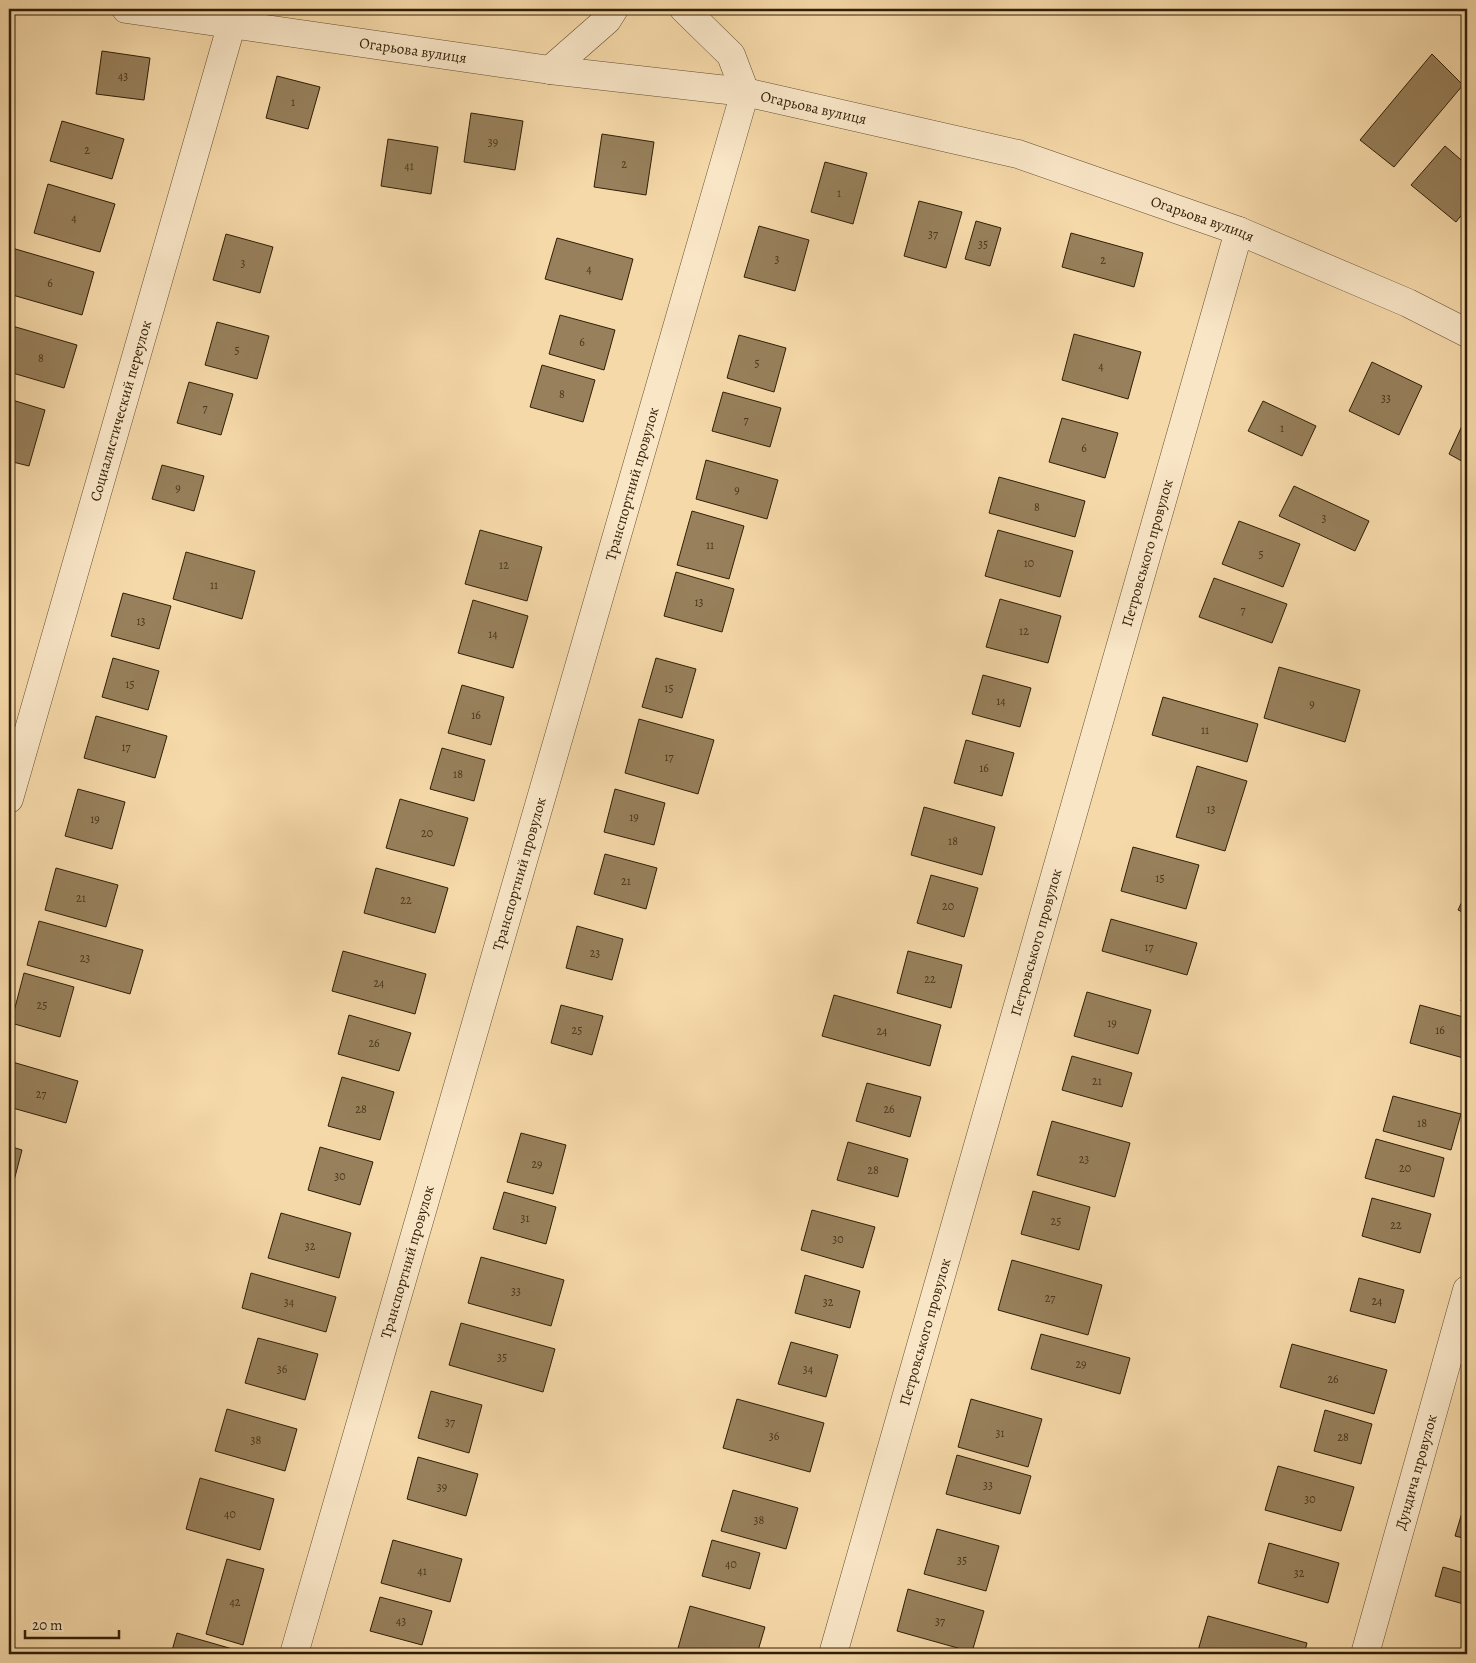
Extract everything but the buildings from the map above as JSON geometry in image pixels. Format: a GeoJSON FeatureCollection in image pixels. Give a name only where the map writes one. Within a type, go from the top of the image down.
{"type":"FeatureCollection","features":[{"type":"Feature","properties":{"kind":"street","name":"Огарьова вулиця"},"geometry":{"type":"LineString","coordinates":[[126,9],[550,70],[745,92],[1018,154],[1239,231],[1408,303],[1467,333]]}},
{"type":"Feature","properties":{"kind":"street"},"geometry":{"type":"LineString","coordinates":[[550,70],[608,20],[614,9]]}},
{"type":"Feature","properties":{"kind":"street"},"geometry":{"type":"LineString","coordinates":[[684,9],[731,55],[745,92]]}},
{"type":"Feature","properties":{"kind":"street","name":"Социалистический переулок"},"geometry":{"type":"LineString","coordinates":[[9,799],[232,23]]}},
{"type":"Feature","properties":{"kind":"street","name":"Транспортний провулок"},"geometry":{"type":"LineString","coordinates":[[294,1654],[745,92]]}},
{"type":"Feature","properties":{"kind":"street","name":"Петровського провулок"},"geometry":{"type":"LineString","coordinates":[[833,1654],[1239,231]]}},
{"type":"Feature","properties":{"kind":"street","name":"Дундича провулок"},"geometry":{"type":"LineString","coordinates":[[1365,1654],[1467,1290]]}}]}
